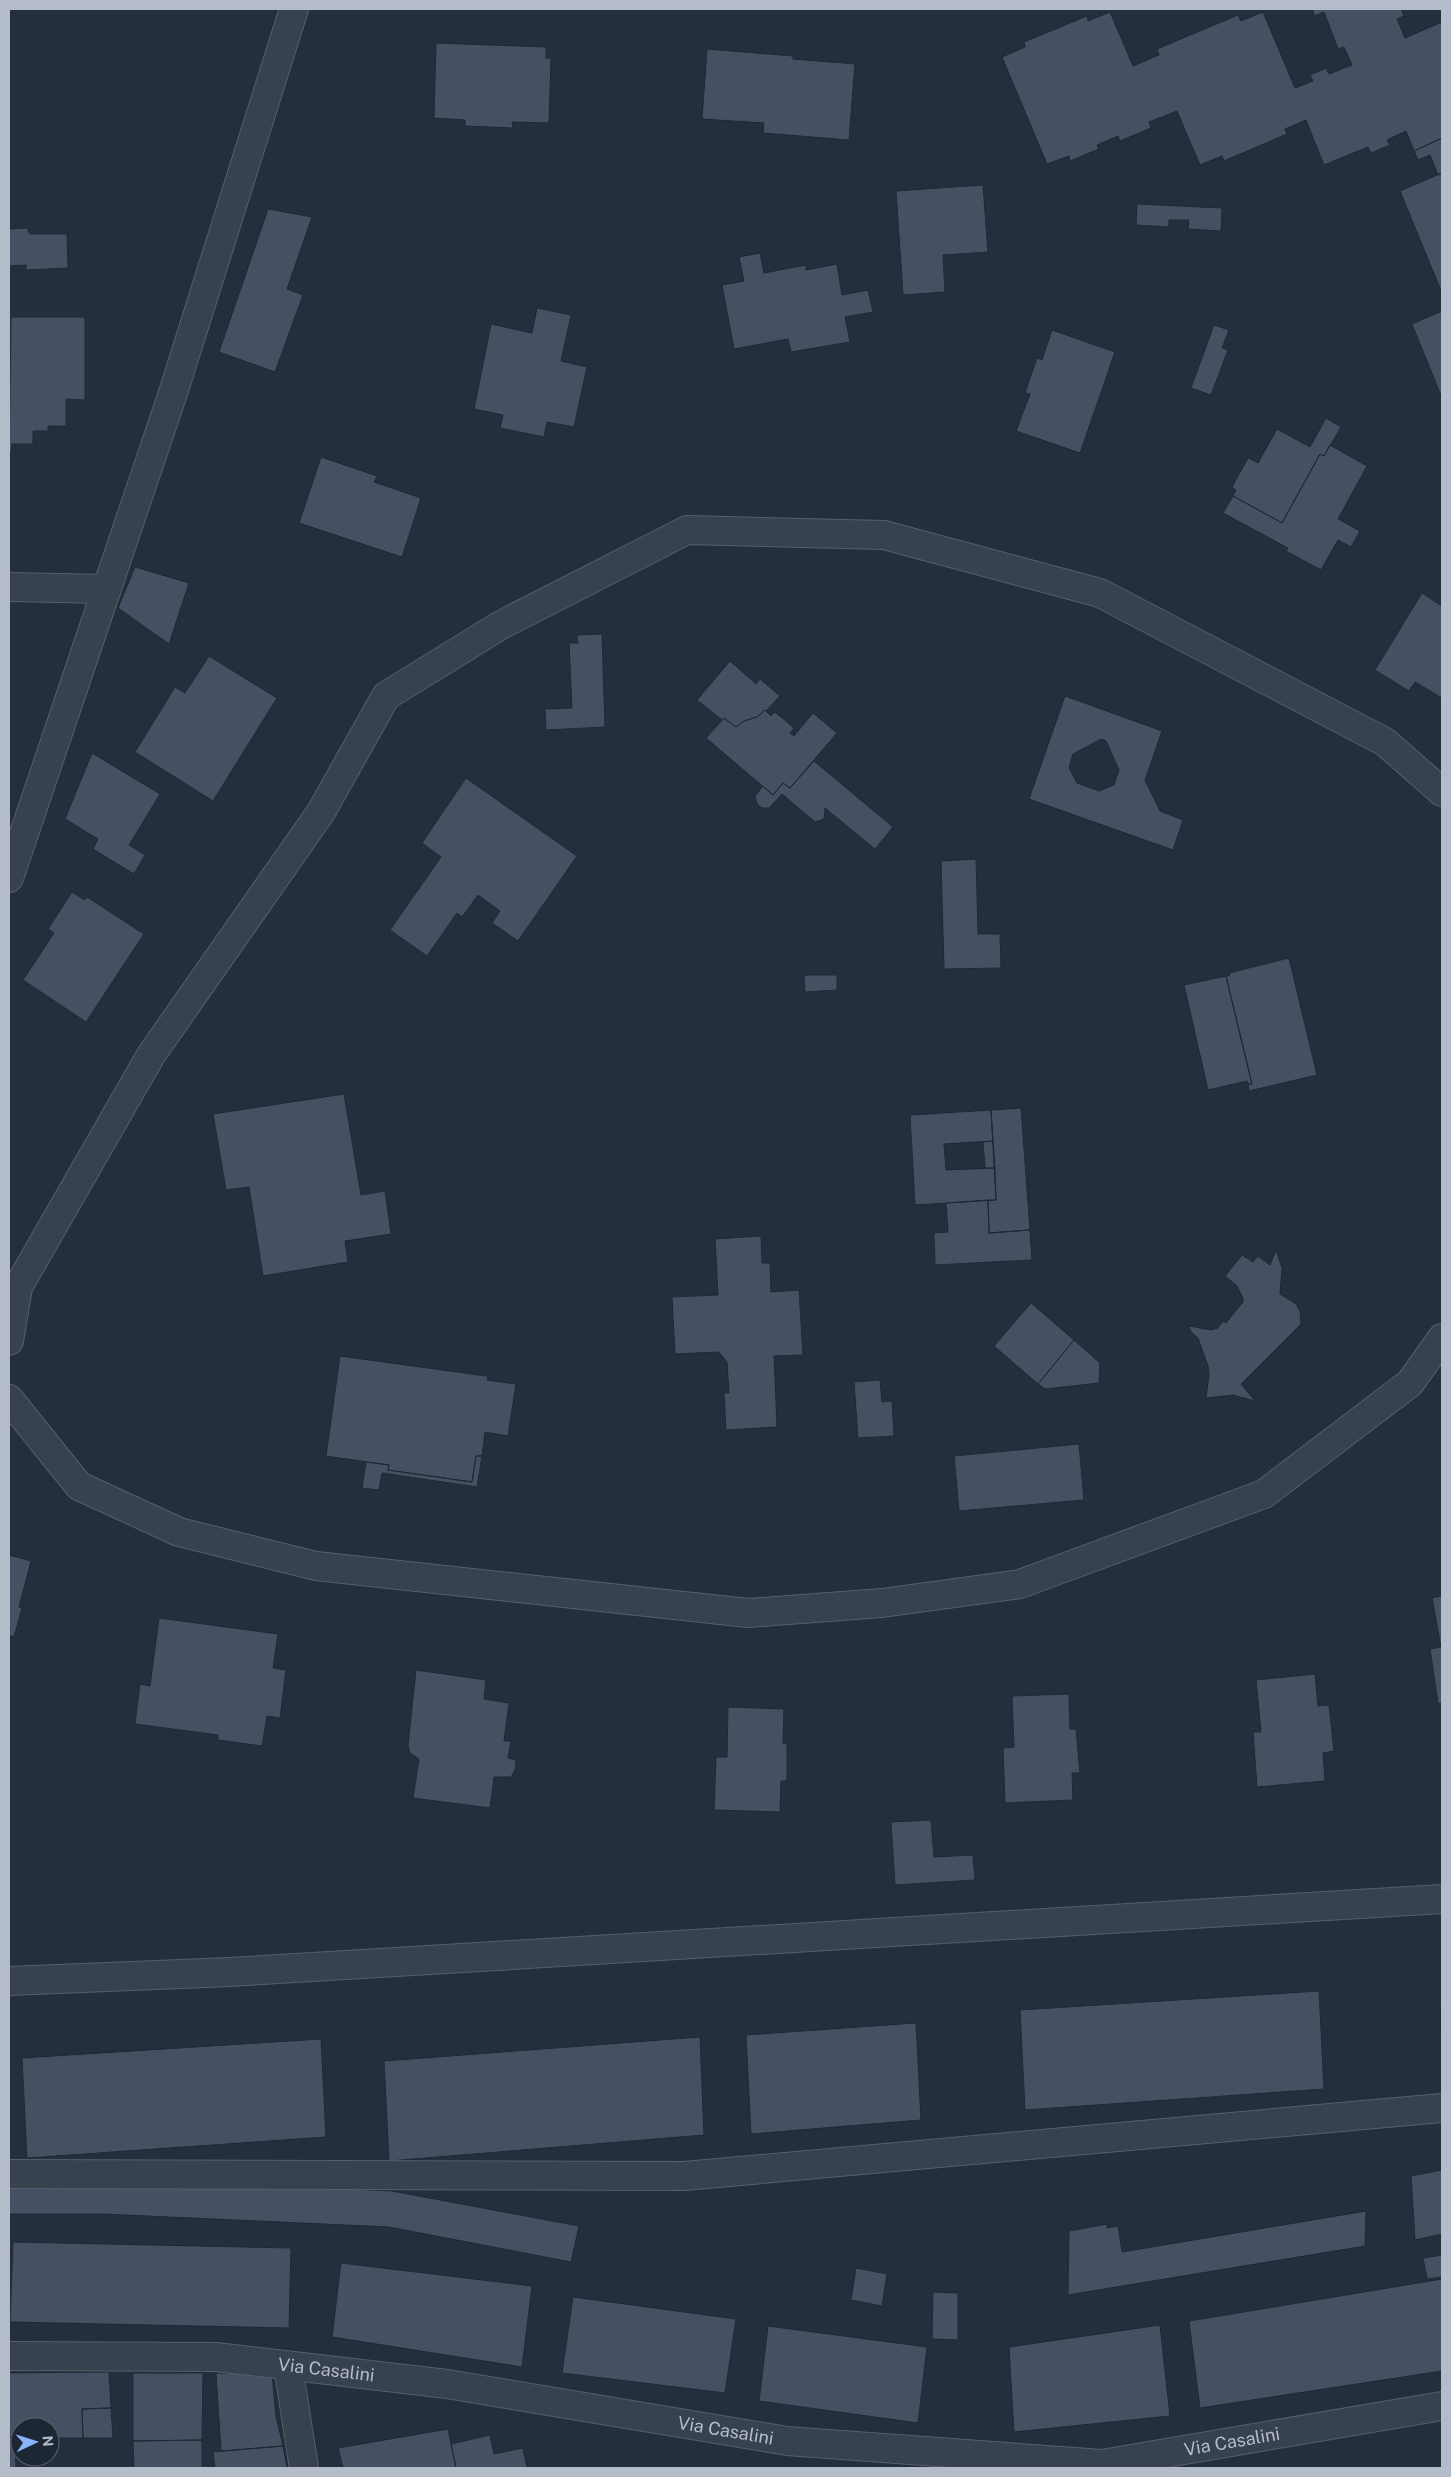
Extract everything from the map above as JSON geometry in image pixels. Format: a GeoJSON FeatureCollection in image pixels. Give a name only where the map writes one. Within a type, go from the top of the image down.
{"type":"FeatureCollection","features":[{"type":"Feature","properties":{"kind":"street"},"geometry":{"type":"LineString","coordinates":[[9,878],[173,393],[294,9]]}},
{"type":"Feature","properties":{"kind":"street"},"geometry":{"type":"LineString","coordinates":[[9,1341],[18,1287],[150,1055],[321,812],[386,696],[501,625],[687,530],[884,535],[1100,593],[1385,742],[1442,792]]}},
{"type":"Feature","properties":{"kind":"street"},"geometry":{"type":"LineString","coordinates":[[9,587],[106,589]]}},
{"type":"Feature","properties":{"kind":"street"},"geometry":{"type":"LineString","coordinates":[[9,1400],[79,1486],[179,1532],[316,1566],[748,1613],[882,1603],[1020,1584],[1264,1494],[1410,1383],[1442,1338]]}},
{"type":"Feature","properties":{"kind":"street"},"geometry":{"type":"LineString","coordinates":[[9,1981],[250,1970],[1442,1899]]}},
{"type":"Feature","properties":{"kind":"street"},"geometry":{"type":"LineString","coordinates":[[9,2174],[684,2176],[1442,2108]]}},
{"type":"Feature","properties":{"kind":"street","name":"Via Casalini"},"geometry":{"type":"LineString","coordinates":[[9,2356],[216,2357],[447,2384],[787,2440],[1091,2466],[1442,2406]]}},
{"type":"Feature","properties":{"kind":"street"},"geometry":{"type":"LineString","coordinates":[[288,2366],[304,2468]]}},
{"type":"Feature","properties":{"kind":"building"},"geometry":{"type":"Polygon","coordinates":[[[1312,9],[1401,9],[1404,16],[1397,19],[1405,38],[1442,22],[1442,138],[1414,151],[1406,131],[1387,140],[1390,145],[1371,153],[1368,147],[1324,165],[1306,120],[1285,129],[1287,134],[1224,161],[1222,156],[1200,165],[1177,111],[1149,122],[1151,128],[1120,141],[1118,136],[1097,145],[1099,149],[1070,161],[1069,156],[1047,164],[1002,57],[1025,47],[1024,42],[1087,16],[1088,21],[1110,12],[1133,66],[1159,55],[1157,49],[1238,15],[1241,21],[1263,12],[1295,88],[1313,81],[1310,75],[1326,68],[1329,74],[1352,65],[1344,47],[1338,49],[1324,12],[1315,16],[1312,9]]]}},
{"type":"Feature","properties":{"kind":"building"},"geometry":{"type":"Polygon","coordinates":[[[436,43],[546,47],[546,58],[551,58],[549,123],[512,122],[513,128],[465,126],[465,120],[434,118],[436,43]]]}},
{"type":"Feature","properties":{"kind":"building"},"geometry":{"type":"Polygon","coordinates":[[[707,49],[793,56],[793,59],[855,64],[849,140],[763,133],[764,123],[702,119],[707,49]]]}},
{"type":"Feature","properties":{"kind":"building"},"geometry":{"type":"Polygon","coordinates":[[[1442,138],[1442,173],[1438,175],[1430,155],[1418,160],[1414,151],[1442,138]]]}},
{"type":"Feature","properties":{"kind":"building"},"geometry":{"type":"Polygon","coordinates":[[[1442,173],[1442,293],[1400,191],[1442,173]]]}},
{"type":"Feature","properties":{"kind":"building"},"geometry":{"type":"Polygon","coordinates":[[[983,185],[988,252],[943,255],[945,292],[903,295],[896,191],[983,185]]]}},
{"type":"Feature","properties":{"kind":"building"},"geometry":{"type":"Polygon","coordinates":[[[1137,204],[1222,208],[1221,231],[1188,229],[1189,220],[1169,220],[1169,227],[1136,225],[1137,204]]]}},
{"type":"Feature","properties":{"kind":"building"},"geometry":{"type":"Polygon","coordinates":[[[268,209],[312,217],[287,289],[303,295],[275,372],[219,352],[268,209]]]}},
{"type":"Feature","properties":{"kind":"building"},"geometry":{"type":"Polygon","coordinates":[[[27,228],[30,234],[67,234],[68,268],[26,270],[26,265],[9,266],[9,229],[27,228]]]}},
{"type":"Feature","properties":{"kind":"building"},"geometry":{"type":"Polygon","coordinates":[[[760,253],[764,273],[806,265],[806,270],[837,264],[842,295],[868,290],[873,312],[845,317],[850,342],[791,352],[788,339],[734,349],[722,285],[744,281],[739,257],[760,253]]]}},
{"type":"Feature","properties":{"kind":"building"},"geometry":{"type":"Polygon","coordinates":[[[537,308],[571,315],[561,361],[587,367],[574,427],[547,422],[544,437],[500,428],[503,415],[474,409],[491,324],[532,333],[537,308]]]}},
{"type":"Feature","properties":{"kind":"building"},"geometry":{"type":"Polygon","coordinates":[[[1442,311],[1442,398],[1412,324],[1442,311]]]}},
{"type":"Feature","properties":{"kind":"building"},"geometry":{"type":"Polygon","coordinates":[[[11,317],[85,317],[85,400],[66,399],[66,426],[48,426],[48,431],[33,431],[33,444],[12,444],[11,453],[9,453],[11,317]]]}},
{"type":"Feature","properties":{"kind":"building"},"geometry":{"type":"Polygon","coordinates":[[[1214,325],[1229,330],[1222,348],[1228,350],[1211,395],[1191,388],[1214,325]]]}},
{"type":"Feature","properties":{"kind":"building"},"geometry":{"type":"Polygon","coordinates":[[[1052,330],[1115,352],[1080,453],[1016,431],[1030,394],[1025,393],[1037,358],[1042,360],[1052,330]]]}},
{"type":"Feature","properties":{"kind":"building"},"geometry":{"type":"Polygon","coordinates":[[[1326,418],[1341,427],[1324,456],[1320,454],[1282,523],[1233,496],[1236,490],[1232,487],[1248,458],[1258,463],[1277,429],[1310,447],[1326,418]]]}},
{"type":"Feature","properties":{"kind":"building"},"geometry":{"type":"Polygon","coordinates":[[[1330,445],[1367,466],[1338,519],[1360,531],[1351,547],[1338,540],[1321,570],[1286,551],[1288,548],[1223,513],[1233,496],[1282,523],[1320,454],[1324,456],[1330,445]]]}},
{"type":"Feature","properties":{"kind":"building"},"geometry":{"type":"Polygon","coordinates":[[[321,457],[377,476],[374,482],[421,498],[402,557],[299,523],[321,457]]]}},
{"type":"Feature","properties":{"kind":"building"},"geometry":{"type":"Polygon","coordinates":[[[135,567],[189,583],[169,644],[118,608],[135,567]]]}},
{"type":"Feature","properties":{"kind":"building"},"geometry":{"type":"Polygon","coordinates":[[[1422,593],[1442,606],[1442,698],[1415,682],[1409,691],[1375,670],[1422,593]]]}},
{"type":"Feature","properties":{"kind":"building"},"geometry":{"type":"Polygon","coordinates":[[[602,634],[605,727],[546,730],[545,709],[572,708],[569,643],[578,643],[577,635],[602,634]]]}},
{"type":"Feature","properties":{"kind":"building"},"geometry":{"type":"Polygon","coordinates":[[[209,656],[277,698],[213,801],[135,752],[175,687],[185,693],[209,656]]]}},
{"type":"Feature","properties":{"kind":"building"},"geometry":{"type":"Polygon","coordinates":[[[730,661],[756,684],[760,679],[780,696],[766,711],[757,717],[744,721],[736,727],[724,718],[722,720],[697,700],[730,661]]]}},
{"type":"Feature","properties":{"kind":"building"},"geometry":{"type":"Polygon","coordinates":[[[1065,696],[1162,731],[1145,780],[1160,811],[1183,820],[1173,850],[1029,799],[1065,696]],[[1101,739],[1073,754],[1069,768],[1077,783],[1099,791],[1114,785],[1119,770],[1106,741],[1101,739]]]}},
{"type":"Feature","properties":{"kind":"building"},"geometry":{"type":"Polygon","coordinates":[[[765,710],[771,716],[775,712],[794,728],[790,733],[794,736],[813,713],[837,733],[790,788],[783,783],[773,795],[706,738],[724,718],[736,727],[744,721],[757,717],[765,710]]]}},
{"type":"Feature","properties":{"kind":"building"},"geometry":{"type":"Polygon","coordinates":[[[92,753],[160,794],[129,845],[145,855],[134,874],[93,849],[98,839],[65,819],[92,753]]]}},
{"type":"Feature","properties":{"kind":"building"},"geometry":{"type":"Polygon","coordinates":[[[814,761],[893,827],[875,849],[825,808],[824,819],[815,822],[782,794],[769,808],[762,808],[757,804],[755,796],[763,786],[773,795],[783,783],[790,788],[814,761]]]}},
{"type":"Feature","properties":{"kind":"building"},"geometry":{"type":"Polygon","coordinates":[[[466,778],[577,856],[518,941],[492,923],[500,911],[478,895],[462,917],[457,913],[427,956],[390,930],[441,857],[422,843],[466,778]]]}},
{"type":"Feature","properties":{"kind":"building"},"geometry":{"type":"Polygon","coordinates":[[[976,859],[978,934],[1000,934],[1001,968],[944,969],[941,861],[976,859]]]}},
{"type":"Feature","properties":{"kind":"building"},"geometry":{"type":"Polygon","coordinates":[[[72,892],[85,900],[87,897],[144,934],[86,1022],[23,980],[54,933],[48,929],[72,892]]]}},
{"type":"Feature","properties":{"kind":"building"},"geometry":{"type":"Polygon","coordinates":[[[1289,958],[1317,1075],[1249,1091],[1248,1084],[1252,1084],[1226,976],[1230,975],[1229,973],[1289,958]]]}},
{"type":"Feature","properties":{"kind":"building"},"geometry":{"type":"Polygon","coordinates":[[[804,975],[837,975],[837,990],[805,992],[804,975]]]}},
{"type":"Feature","properties":{"kind":"building"},"geometry":{"type":"Polygon","coordinates":[[[1226,976],[1252,1084],[1248,1084],[1247,1081],[1208,1090],[1184,985],[1226,976]]]}},
{"type":"Feature","properties":{"kind":"building"},"geometry":{"type":"Polygon","coordinates":[[[344,1094],[361,1195],[385,1191],[391,1234],[345,1241],[348,1262],[263,1276],[249,1187],[226,1190],[213,1114],[344,1094]]]}},
{"type":"Feature","properties":{"kind":"building"},"geometry":{"type":"Polygon","coordinates":[[[1021,1108],[1030,1230],[989,1233],[988,1200],[996,1200],[991,1110],[1021,1108]]]}},
{"type":"Feature","properties":{"kind":"building"},"geometry":{"type":"Polygon","coordinates":[[[991,1110],[993,1141],[944,1144],[946,1170],[995,1168],[996,1200],[915,1205],[910,1115],[991,1110]]]}},
{"type":"Feature","properties":{"kind":"building"},"geometry":{"type":"Polygon","coordinates":[[[993,1141],[995,1168],[985,1168],[983,1142],[993,1141]]]}},
{"type":"Feature","properties":{"kind":"building"},"geometry":{"type":"Polygon","coordinates":[[[988,1200],[989,1233],[1030,1230],[1032,1260],[935,1265],[934,1233],[948,1232],[946,1203],[988,1200]]]}},
{"type":"Feature","properties":{"kind":"building"},"geometry":{"type":"Polygon","coordinates":[[[761,1236],[762,1263],[770,1263],[771,1292],[799,1290],[803,1355],[774,1356],[777,1427],[726,1430],[724,1393],[729,1393],[727,1362],[719,1352],[675,1354],[672,1297],[718,1295],[715,1239],[761,1236]]]}},
{"type":"Feature","properties":{"kind":"building"},"geometry":{"type":"Polygon","coordinates":[[[1276,1250],[1282,1268],[1280,1294],[1296,1304],[1300,1311],[1301,1324],[1241,1384],[1255,1401],[1233,1395],[1206,1398],[1208,1366],[1198,1338],[1191,1332],[1189,1326],[1211,1330],[1218,1328],[1223,1321],[1226,1323],[1243,1302],[1243,1298],[1237,1286],[1225,1276],[1242,1255],[1253,1262],[1258,1256],[1270,1265],[1276,1250]]]}},
{"type":"Feature","properties":{"kind":"building"},"geometry":{"type":"Polygon","coordinates":[[[1031,1303],[1074,1340],[1038,1384],[994,1346],[1031,1303]]]}},
{"type":"Feature","properties":{"kind":"building"},"geometry":{"type":"Polygon","coordinates":[[[1074,1340],[1100,1363],[1099,1383],[1045,1389],[1038,1384],[1074,1340]]]}},
{"type":"Feature","properties":{"kind":"building"},"geometry":{"type":"Polygon","coordinates":[[[340,1356],[488,1376],[487,1380],[516,1384],[508,1436],[485,1432],[482,1456],[476,1456],[472,1482],[388,1470],[389,1465],[326,1456],[340,1356]]]}},
{"type":"Feature","properties":{"kind":"building"},"geometry":{"type":"Polygon","coordinates":[[[880,1380],[882,1402],[892,1401],[894,1436],[858,1438],[854,1382],[880,1380]]]}},
{"type":"Feature","properties":{"kind":"building"},"geometry":{"type":"Polygon","coordinates":[[[1079,1444],[1084,1500],[959,1511],[954,1456],[1079,1444]]]}},
{"type":"Feature","properties":{"kind":"building"},"geometry":{"type":"Polygon","coordinates":[[[476,1456],[482,1456],[477,1487],[382,1473],[379,1490],[362,1488],[366,1462],[389,1465],[388,1470],[472,1482],[476,1456]]]}},
{"type":"Feature","properties":{"kind":"building"},"geometry":{"type":"Polygon","coordinates":[[[9,1555],[31,1561],[19,1607],[22,1608],[14,1637],[9,1635],[9,1555]]]}},
{"type":"Feature","properties":{"kind":"building"},"geometry":{"type":"Polygon","coordinates":[[[1442,1596],[1442,1703],[1438,1704],[1430,1649],[1441,1647],[1432,1598],[1442,1596]]]}},
{"type":"Feature","properties":{"kind":"building"},"geometry":{"type":"Polygon","coordinates":[[[159,1618],[278,1634],[273,1668],[286,1670],[280,1718],[267,1716],[262,1746],[218,1740],[218,1735],[135,1724],[140,1684],[150,1686],[159,1618]]]}},
{"type":"Feature","properties":{"kind":"building"},"geometry":{"type":"Polygon","coordinates":[[[416,1670],[486,1680],[484,1699],[509,1703],[504,1741],[511,1741],[508,1758],[516,1760],[515,1770],[511,1777],[494,1777],[490,1808],[413,1798],[419,1759],[410,1753],[408,1745],[416,1670]]]}},
{"type":"Feature","properties":{"kind":"building"},"geometry":{"type":"Polygon","coordinates":[[[1315,1674],[1318,1706],[1329,1705],[1334,1751],[1323,1753],[1325,1781],[1257,1787],[1253,1732],[1261,1732],[1256,1680],[1315,1674]]]}},
{"type":"Feature","properties":{"kind":"building"},"geometry":{"type":"Polygon","coordinates":[[[1069,1694],[1070,1729],[1076,1729],[1080,1773],[1072,1773],[1073,1800],[1005,1803],[1003,1748],[1014,1747],[1012,1696],[1069,1694]]]}},
{"type":"Feature","properties":{"kind":"building"},"geometry":{"type":"Polygon","coordinates":[[[728,1707],[784,1709],[783,1744],[787,1743],[787,1781],[781,1781],[780,1812],[714,1810],[716,1757],[727,1757],[728,1707]]]}},
{"type":"Feature","properties":{"kind":"building"},"geometry":{"type":"Polygon","coordinates":[[[931,1820],[934,1857],[973,1855],[975,1880],[895,1885],[891,1822],[931,1820]]]}},
{"type":"Feature","properties":{"kind":"building"},"geometry":{"type":"Polygon","coordinates":[[[1319,1991],[1324,2089],[1025,2110],[1020,2010],[1319,1991]]]}},
{"type":"Feature","properties":{"kind":"building"},"geometry":{"type":"Polygon","coordinates":[[[1442,1998],[1442,2044],[1440,1999],[1442,1998]]]}},
{"type":"Feature","properties":{"kind":"building"},"geometry":{"type":"Polygon","coordinates":[[[916,2023],[921,2120],[751,2134],[746,2035],[916,2023]]]}},
{"type":"Feature","properties":{"kind":"building"},"geometry":{"type":"Polygon","coordinates":[[[700,2037],[704,2135],[389,2161],[384,2061],[700,2037]]]}},
{"type":"Feature","properties":{"kind":"building"},"geometry":{"type":"Polygon","coordinates":[[[321,2039],[326,2137],[27,2158],[22,2058],[321,2039]]]}},
{"type":"Feature","properties":{"kind":"building"},"geometry":{"type":"Polygon","coordinates":[[[1442,2170],[1442,2234],[1415,2240],[1411,2176],[1442,2170]]]}},
{"type":"Feature","properties":{"kind":"building"},"geometry":{"type":"Polygon","coordinates":[[[9,2180],[202,2182],[392,2191],[579,2226],[571,2262],[389,2227],[103,2214],[9,2214],[9,2180]]]}},
{"type":"Feature","properties":{"kind":"building"},"geometry":{"type":"Polygon","coordinates":[[[1366,2211],[1365,2246],[1068,2295],[1069,2231],[1107,2224],[1107,2228],[1118,2226],[1122,2252],[1366,2211]]]}},
{"type":"Feature","properties":{"kind":"building"},"geometry":{"type":"Polygon","coordinates":[[[13,2242],[291,2248],[289,2328],[10,2322],[13,2242]]]}},
{"type":"Feature","properties":{"kind":"building"},"geometry":{"type":"Polygon","coordinates":[[[1442,2255],[1442,2277],[1427,2279],[1423,2258],[1442,2255]]]}},
{"type":"Feature","properties":{"kind":"building"},"geometry":{"type":"Polygon","coordinates":[[[341,2263],[532,2286],[522,2367],[332,2337],[341,2263]]]}},
{"type":"Feature","properties":{"kind":"building"},"geometry":{"type":"Polygon","coordinates":[[[856,2268],[887,2274],[882,2306],[851,2300],[856,2268]]]}},
{"type":"Feature","properties":{"kind":"building"},"geometry":{"type":"Polygon","coordinates":[[[1442,2279],[1442,2371],[1200,2408],[1189,2321],[1442,2279]]]}},
{"type":"Feature","properties":{"kind":"building"},"geometry":{"type":"Polygon","coordinates":[[[933,2292],[958,2293],[958,2340],[932,2339],[933,2292]]]}},
{"type":"Feature","properties":{"kind":"building"},"geometry":{"type":"Polygon","coordinates":[[[573,2297],[736,2319],[725,2393],[562,2373],[573,2297]]]}},
{"type":"Feature","properties":{"kind":"building"},"geometry":{"type":"Polygon","coordinates":[[[1160,2325],[1170,2416],[1014,2432],[1009,2347],[1160,2325]]]}},
{"type":"Feature","properties":{"kind":"building"},"geometry":{"type":"Polygon","coordinates":[[[768,2326],[927,2347],[918,2423],[759,2401],[768,2326]]]}},
{"type":"Feature","properties":{"kind":"building"},"geometry":{"type":"Polygon","coordinates":[[[109,2372],[111,2408],[82,2409],[83,2438],[60,2438],[60,2417],[10,2417],[9,2437],[9,2373],[109,2372]]]}},
{"type":"Feature","properties":{"kind":"building"},"geometry":{"type":"Polygon","coordinates":[[[133,2373],[203,2373],[202,2440],[133,2441],[133,2373]]]}},
{"type":"Feature","properties":{"kind":"building"},"geometry":{"type":"Polygon","coordinates":[[[216,2373],[272,2374],[276,2416],[283,2446],[221,2451],[216,2373]]]}},
{"type":"Feature","properties":{"kind":"building"},"geometry":{"type":"Polygon","coordinates":[[[111,2408],[113,2438],[83,2438],[82,2409],[111,2408]]]}},
{"type":"Feature","properties":{"kind":"building"},"geometry":{"type":"Polygon","coordinates":[[[448,2429],[456,2468],[343,2468],[338,2448],[448,2429]]]}},
{"type":"Feature","properties":{"kind":"building"},"geometry":{"type":"Polygon","coordinates":[[[490,2435],[494,2454],[523,2448],[527,2468],[456,2468],[451,2444],[490,2435]]]}},
{"type":"Feature","properties":{"kind":"building"},"geometry":{"type":"Polygon","coordinates":[[[10,2437],[10,2467],[16,2468],[9,2468],[10,2437]]]}},
{"type":"Feature","properties":{"kind":"building"},"geometry":{"type":"Polygon","coordinates":[[[202,2440],[202,2468],[134,2468],[133,2441],[202,2440]]]}},
{"type":"Feature","properties":{"kind":"building"},"geometry":{"type":"Polygon","coordinates":[[[283,2446],[287,2468],[215,2468],[213,2452],[283,2446]]]}}]}
